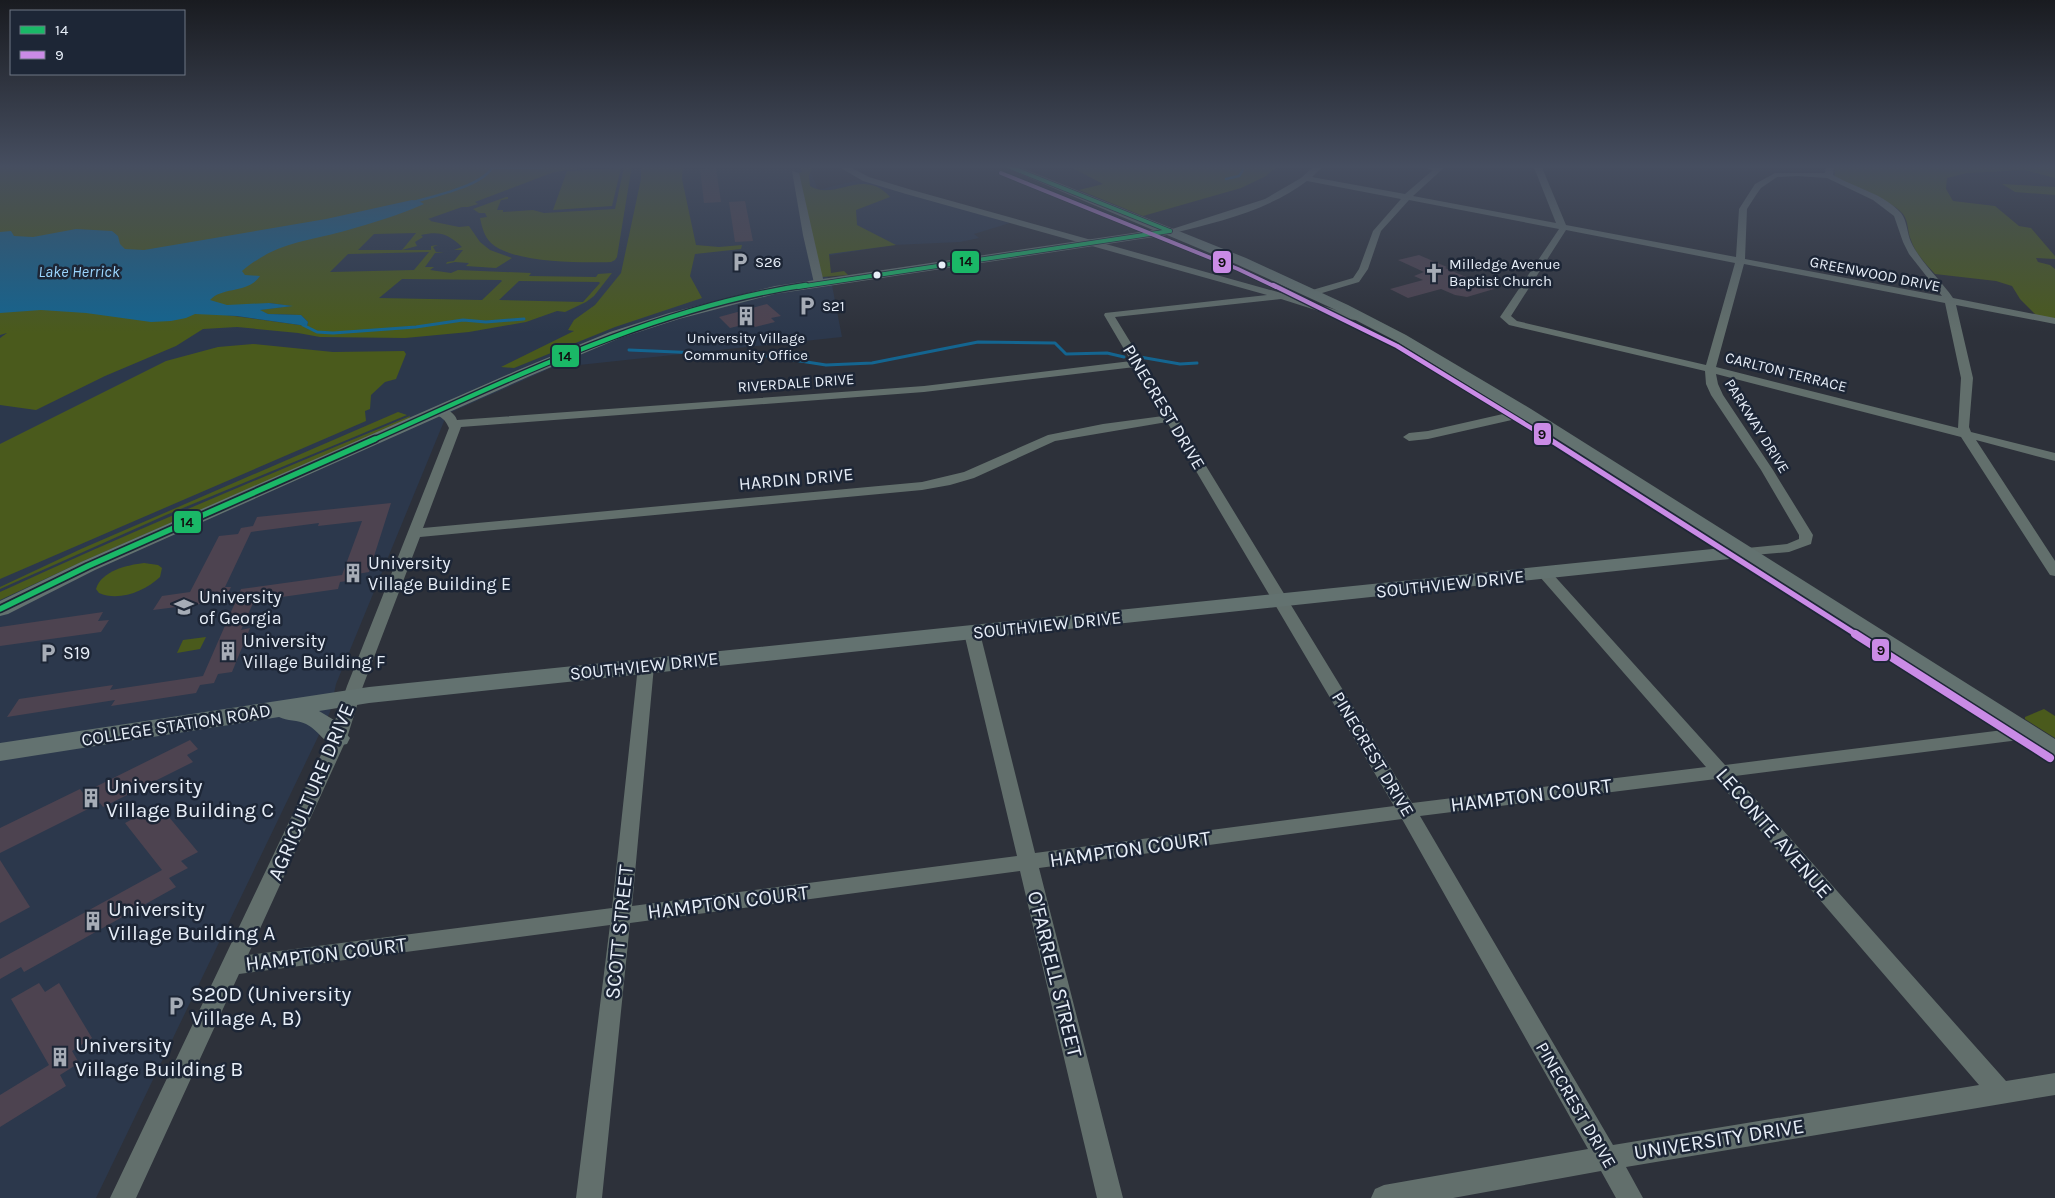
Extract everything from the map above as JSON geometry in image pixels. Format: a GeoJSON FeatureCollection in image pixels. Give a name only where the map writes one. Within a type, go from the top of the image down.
{"type":"FeatureCollection","features":[{"type":"Feature","properties":{"kind":"main road"},"geometry":{"type":"LineString","coordinates":[[1145,221],[1312,293],[1448,365],[2055,751]]}},
{"type":"Feature","properties":{"kind":"main road"},"geometry":{"type":"LineString","coordinates":[[0,609],[88,566],[623,332],[720,303],[820,283],[1094,244],[1170,231]]}},
{"type":"Feature","properties":{"kind":"main road","name":"SOUTHVIEW DRIVE"},"geometry":{"type":"LineString","coordinates":[[352,698],[1742,552]]}},
{"type":"Feature","properties":{"kind":"main road","name":"COLLEGE STATION ROAD"},"geometry":{"type":"LineString","coordinates":[[0,752],[352,698]]}},
{"type":"Feature","properties":{"kind":"main road"},"geometry":{"type":"LineString","coordinates":[[273,709],[312,715],[322,721],[338,738]]}},
{"type":"Feature","properties":{"kind":"street"},"geometry":{"type":"LineString","coordinates":[[804,221],[820,283]]}},
{"type":"Feature","properties":{"kind":"street"},"geometry":{"type":"LineString","coordinates":[[1013,221],[1282,296],[1348,317],[1364,319]]}},
{"type":"Feature","properties":{"kind":"street"},"geometry":{"type":"LineString","coordinates":[[1170,231],[1207,221]]}},
{"type":"Feature","properties":{"kind":"street"},"geometry":{"type":"LineString","coordinates":[[1312,293],[1356,280],[1364,269],[1370,246],[1378,230],[1387,221]]}},
{"type":"Feature","properties":{"kind":"street","name":"GREENWOOD DRIVE"},"geometry":{"type":"LineString","coordinates":[[1521,221],[2055,321]]}},
{"type":"Feature","properties":{"kind":"street"},"geometry":{"type":"LineString","coordinates":[[1560,221],[1563,229]]}},
{"type":"Feature","properties":{"kind":"street","name":"PARKWAY DRIVE"},"geometry":{"type":"LineString","coordinates":[[1742,552],[1790,548],[1803,544],[1806,541],[1806,535],[1767,470],[1717,395],[1712,384],[1710,369],[1740,262],[1743,221]]}},
{"type":"Feature","properties":{"kind":"street"},"geometry":{"type":"LineString","coordinates":[[1900,221],[1906,242],[1938,283],[1950,302],[1967,378],[1963,427],[1966,434],[2055,572]]}},
{"type":"Feature","properties":{"kind":"street","name":"CARLTON TERRACE"},"geometry":{"type":"LineString","coordinates":[[1563,229],[1506,317],[1508,321],[1518,326],[1710,369],[2055,457]]}},
{"type":"Feature","properties":{"kind":"street","name":"PINECREST DRIVE"},"geometry":{"type":"LineString","coordinates":[[1282,296],[1109,315],[1407,811],[1630,1198]]}},
{"type":"Feature","properties":{"kind":"street","name":"RIVERDALE DRIVE"},"geometry":{"type":"LineString","coordinates":[[455,424],[924,388],[1138,363]]}},
{"type":"Feature","properties":{"kind":"street"},"geometry":{"type":"LineString","coordinates":[[439,411],[450,417],[455,424]]}},
{"type":"Feature","properties":{"kind":"street"},"geometry":{"type":"LineString","coordinates":[[1409,437],[1428,435],[1525,413]]}},
{"type":"Feature","properties":{"kind":"street","name":"HARDIN DRIVE"},"geometry":{"type":"LineString","coordinates":[[414,533],[922,486],[950,481],[969,474],[1052,438],[1171,418]]}},
{"type":"Feature","properties":{"kind":"street","name":"AGRICULTURE DRIVE"},"geometry":{"type":"LineString","coordinates":[[123,1198],[338,738],[455,424]]}},
{"type":"Feature","properties":{"kind":"street","name":"LECONTE AVENUE"},"geometry":{"type":"LineString","coordinates":[[1545,574],[2001,1093]]}},
{"type":"Feature","properties":{"kind":"street","name":"O'FARRELL STREET"},"geometry":{"type":"LineString","coordinates":[[972,632],[1110,1198]]}},
{"type":"Feature","properties":{"kind":"street","name":"SCOTT STREET"},"geometry":{"type":"LineString","coordinates":[[589,1198],[621,916],[646,666]]}},
{"type":"Feature","properties":{"kind":"street","name":"HAMPTON COURT"},"geometry":{"type":"LineString","coordinates":[[232,966],[1407,811],[2027,733]]}},
{"type":"Feature","properties":{"kind":"street","name":"UNIVERSITY DRIVE"},"geometry":{"type":"LineString","coordinates":[[1384,1198],[1607,1158],[2055,1084]]}},
{"type":"Feature","properties":{"kind":"shaded area","name":"University of Georgia"},"geometry":{"type":"Polygon","coordinates":[[[0,221],[1003,221],[1010,223],[974,234],[979,238],[960,242],[893,245],[826,256],[827,276],[832,285],[842,337],[551,368],[447,414],[336,684],[330,712],[96,1198],[0,1198],[0,221]]]}},
{"type":"Feature","properties":{"kind":"green space"},"geometry":{"type":"Polygon","coordinates":[[[0,221],[430,221],[459,227],[469,226],[480,242],[490,250],[512,258],[496,268],[466,266],[469,263],[455,262],[446,264],[447,262],[454,261],[463,250],[454,250],[462,247],[448,236],[433,233],[421,235],[423,237],[415,242],[417,246],[402,250],[431,250],[431,246],[438,245],[433,247],[436,252],[444,252],[435,253],[425,267],[434,267],[430,270],[451,273],[458,270],[531,273],[529,276],[596,277],[598,274],[612,273],[594,296],[565,312],[557,311],[526,322],[469,332],[405,338],[320,337],[237,327],[203,329],[176,346],[105,376],[36,410],[0,405],[0,338],[7,333],[0,335],[0,221]],[[416,233],[374,234],[358,250],[402,250],[416,233]],[[429,252],[348,254],[330,272],[414,270],[429,252]],[[402,279],[379,298],[482,300],[502,281],[501,280],[402,279]],[[519,281],[499,300],[583,302],[600,283],[599,282],[519,281]],[[269,303],[226,315],[307,326],[308,322],[301,315],[268,314],[258,310],[291,306],[269,303]]]}},
{"type":"Feature","properties":{"kind":"green space"},"geometry":{"type":"Polygon","coordinates":[[[481,221],[623,221],[617,257],[611,262],[548,260],[515,255],[501,250],[491,243],[481,221]]]}},
{"type":"Feature","properties":{"kind":"green space"},"geometry":{"type":"Polygon","coordinates":[[[632,221],[691,221],[696,245],[719,247],[742,245],[741,249],[695,254],[690,276],[702,298],[615,327],[514,368],[501,367],[574,331],[568,330],[574,320],[595,305],[621,273],[632,221]]]}},
{"type":"Feature","properties":{"kind":"green space"},"geometry":{"type":"Polygon","coordinates":[[[809,221],[857,221],[857,225],[896,245],[829,254],[831,273],[844,271],[848,275],[822,277],[809,221]]]}},
{"type":"Feature","properties":{"kind":"green space"},"geometry":{"type":"Polygon","coordinates":[[[1906,221],[2013,221],[2019,226],[2031,228],[2055,256],[2055,259],[2036,258],[2038,262],[2050,265],[2055,269],[2055,320],[2038,317],[2020,299],[2012,286],[1996,281],[1935,274],[1921,258],[1910,237],[1906,221]]]}},
{"type":"Feature","properties":{"kind":"green space"},"geometry":{"type":"Polygon","coordinates":[[[253,344],[333,352],[404,351],[406,354],[396,379],[385,382],[371,395],[370,409],[365,411],[366,421],[0,579],[0,444],[166,361],[218,347],[253,344]]]}},
{"type":"Feature","properties":{"kind":"green space"},"geometry":{"type":"Polygon","coordinates":[[[398,412],[407,415],[166,515],[0,589],[0,587],[81,549],[398,412]]]}},
{"type":"Feature","properties":{"kind":"green space"},"geometry":{"type":"Polygon","coordinates":[[[410,416],[409,419],[88,559],[0,600],[0,592],[51,569],[204,502],[410,416]]]}},
{"type":"Feature","properties":{"kind":"green space"},"geometry":{"type":"Polygon","coordinates":[[[144,563],[158,565],[162,568],[160,577],[147,587],[123,596],[99,593],[96,589],[103,578],[109,573],[130,565],[144,563]]]}},
{"type":"Feature","properties":{"kind":"green space"},"geometry":{"type":"Polygon","coordinates":[[[206,637],[200,649],[177,653],[183,640],[206,637]]]}},
{"type":"Feature","properties":{"kind":"green space"},"geometry":{"type":"Polygon","coordinates":[[[2044,709],[2055,716],[2055,738],[2025,719],[2025,717],[2044,709]]]}},
{"type":"Feature","properties":{"kind":"water","name":"Lake Herrick"},"geometry":{"type":"Polygon","coordinates":[[[315,221],[379,221],[280,248],[255,261],[242,271],[245,275],[260,276],[255,282],[242,288],[222,293],[210,300],[227,305],[269,303],[293,306],[260,310],[268,314],[301,315],[308,322],[307,326],[237,316],[195,314],[171,321],[151,322],[86,313],[41,310],[0,313],[0,232],[11,231],[14,236],[33,237],[76,229],[112,231],[118,236],[120,244],[125,249],[144,250],[315,221]]]}},
{"type":"Feature","properties":{"kind":"building"},"geometry":{"type":"Polygon","coordinates":[[[732,221],[749,221],[753,241],[735,242],[732,221]]]}},
{"type":"Feature","properties":{"kind":"building","name":"Milledge Avenue Baptist Church"},"geometry":{"type":"Polygon","coordinates":[[[1419,255],[1494,289],[1467,297],[1455,295],[1441,289],[1408,298],[1390,289],[1423,280],[1414,276],[1424,272],[1398,260],[1419,255]]]}},
{"type":"Feature","properties":{"kind":"building","name":"University Village Community Office"},"geometry":{"type":"Polygon","coordinates":[[[767,304],[781,316],[771,318],[775,322],[755,327],[751,323],[730,328],[719,317],[767,304]]]}},
{"type":"Feature","properties":{"kind":"building"},"geometry":{"type":"Polygon","coordinates":[[[391,503],[369,572],[357,574],[355,580],[340,582],[338,589],[254,601],[241,630],[250,628],[232,672],[218,674],[214,683],[200,685],[196,693],[111,706],[115,700],[7,717],[19,699],[113,685],[110,690],[203,676],[241,589],[342,575],[362,521],[318,526],[319,523],[251,532],[225,587],[231,587],[224,601],[153,610],[162,596],[190,592],[219,536],[238,534],[241,528],[253,526],[257,517],[391,503]]]}},
{"type":"Feature","properties":{"kind":"building"},"geometry":{"type":"Polygon","coordinates":[[[103,612],[98,621],[109,620],[101,632],[0,646],[0,627],[103,612]]]}},
{"type":"Feature","properties":{"kind":"building","name":"University Village Building C"},"geometry":{"type":"Polygon","coordinates":[[[190,740],[198,749],[187,755],[193,762],[103,807],[100,803],[0,853],[0,828],[80,789],[83,793],[190,740]]]}},
{"type":"Feature","properties":{"kind":"building","name":"University Village Building A"},"geometry":{"type":"Polygon","coordinates":[[[159,805],[198,852],[181,861],[188,868],[169,878],[176,887],[24,972],[21,967],[0,979],[0,959],[162,870],[125,823],[159,805]]]}},
{"type":"Feature","properties":{"kind":"building"},"geometry":{"type":"Polygon","coordinates":[[[0,860],[30,907],[0,923],[0,860]]]}},
{"type":"Feature","properties":{"kind":"building","name":"University Village Building B"},"geometry":{"type":"Polygon","coordinates":[[[39,983],[45,992],[59,983],[92,1038],[72,1051],[79,1063],[60,1075],[66,1086],[0,1127],[0,1095],[49,1065],[11,999],[39,983]]]}},
{"type":"Feature","properties":{"kind":"waterway"},"geometry":{"type":"LineString","coordinates":[[303,325],[317,332],[333,333],[416,327],[463,320],[486,322],[524,319]]}},
{"type":"Feature","properties":{"kind":"waterway"},"geometry":{"type":"LineString","coordinates":[[629,350],[768,356],[826,365],[872,363],[978,342],[1055,343],[1066,354],[1107,353],[1124,357]]}},
{"type":"Feature","properties":{"kind":"waterway"},"geometry":{"type":"LineString","coordinates":[[1140,357],[1180,364],[1197,363]]}},
{"type":"Feature","properties":{"kind":"transit line","name":"9"},"geometry":{"type":"LineString","coordinates":[[1119,221],[1238,269],[1339,316],[1397,346],[1520,420],[2050,758]]}},
{"type":"Feature","properties":{"kind":"transit line","name":"14"},"geometry":{"type":"LineString","coordinates":[[1145,221],[1170,231]]}},
{"type":"Feature","properties":{"kind":"transit line","name":"14"},"geometry":{"type":"LineString","coordinates":[[0,609],[88,566],[524,373],[615,335],[674,316],[775,290],[1170,231]]}},
{"type":"Feature","properties":{"kind":"place","name":"S26"},"geometry":{"type":"Point","coordinates":[740,262]}},
{"type":"Feature","properties":{"kind":"place","name":"Milledge Avenue Baptist Church"},"geometry":{"type":"Point","coordinates":[1434,273]}},
{"type":"Feature","properties":{"kind":"place","name":"S21"},"geometry":{"type":"Point","coordinates":[807,306]}},
{"type":"Feature","properties":{"kind":"place","name":"University Village Community Office"},"geometry":{"type":"Point","coordinates":[746,316]}},
{"type":"Feature","properties":{"kind":"place","name":"University Village Building E"},"geometry":{"type":"Point","coordinates":[353,573]}},
{"type":"Feature","properties":{"kind":"place","name":"University of Georgia"},"geometry":{"type":"Point","coordinates":[184,607]}},
{"type":"Feature","properties":{"kind":"place","name":"University Village Building F"},"geometry":{"type":"Point","coordinates":[228,651]}},
{"type":"Feature","properties":{"kind":"place","name":"S19"},"geometry":{"type":"Point","coordinates":[48,653]}},
{"type":"Feature","properties":{"kind":"place","name":"University Village Building C"},"geometry":{"type":"Point","coordinates":[91,798]}},
{"type":"Feature","properties":{"kind":"place","name":"University Village Building A"},"geometry":{"type":"Point","coordinates":[93,921]}},
{"type":"Feature","properties":{"kind":"place","name":"S20D (University Village A, B)"},"geometry":{"type":"Point","coordinates":[176,1006]}},
{"type":"Feature","properties":{"kind":"place","name":"University Village Building B"},"geometry":{"type":"Point","coordinates":[60,1057]}}]}
